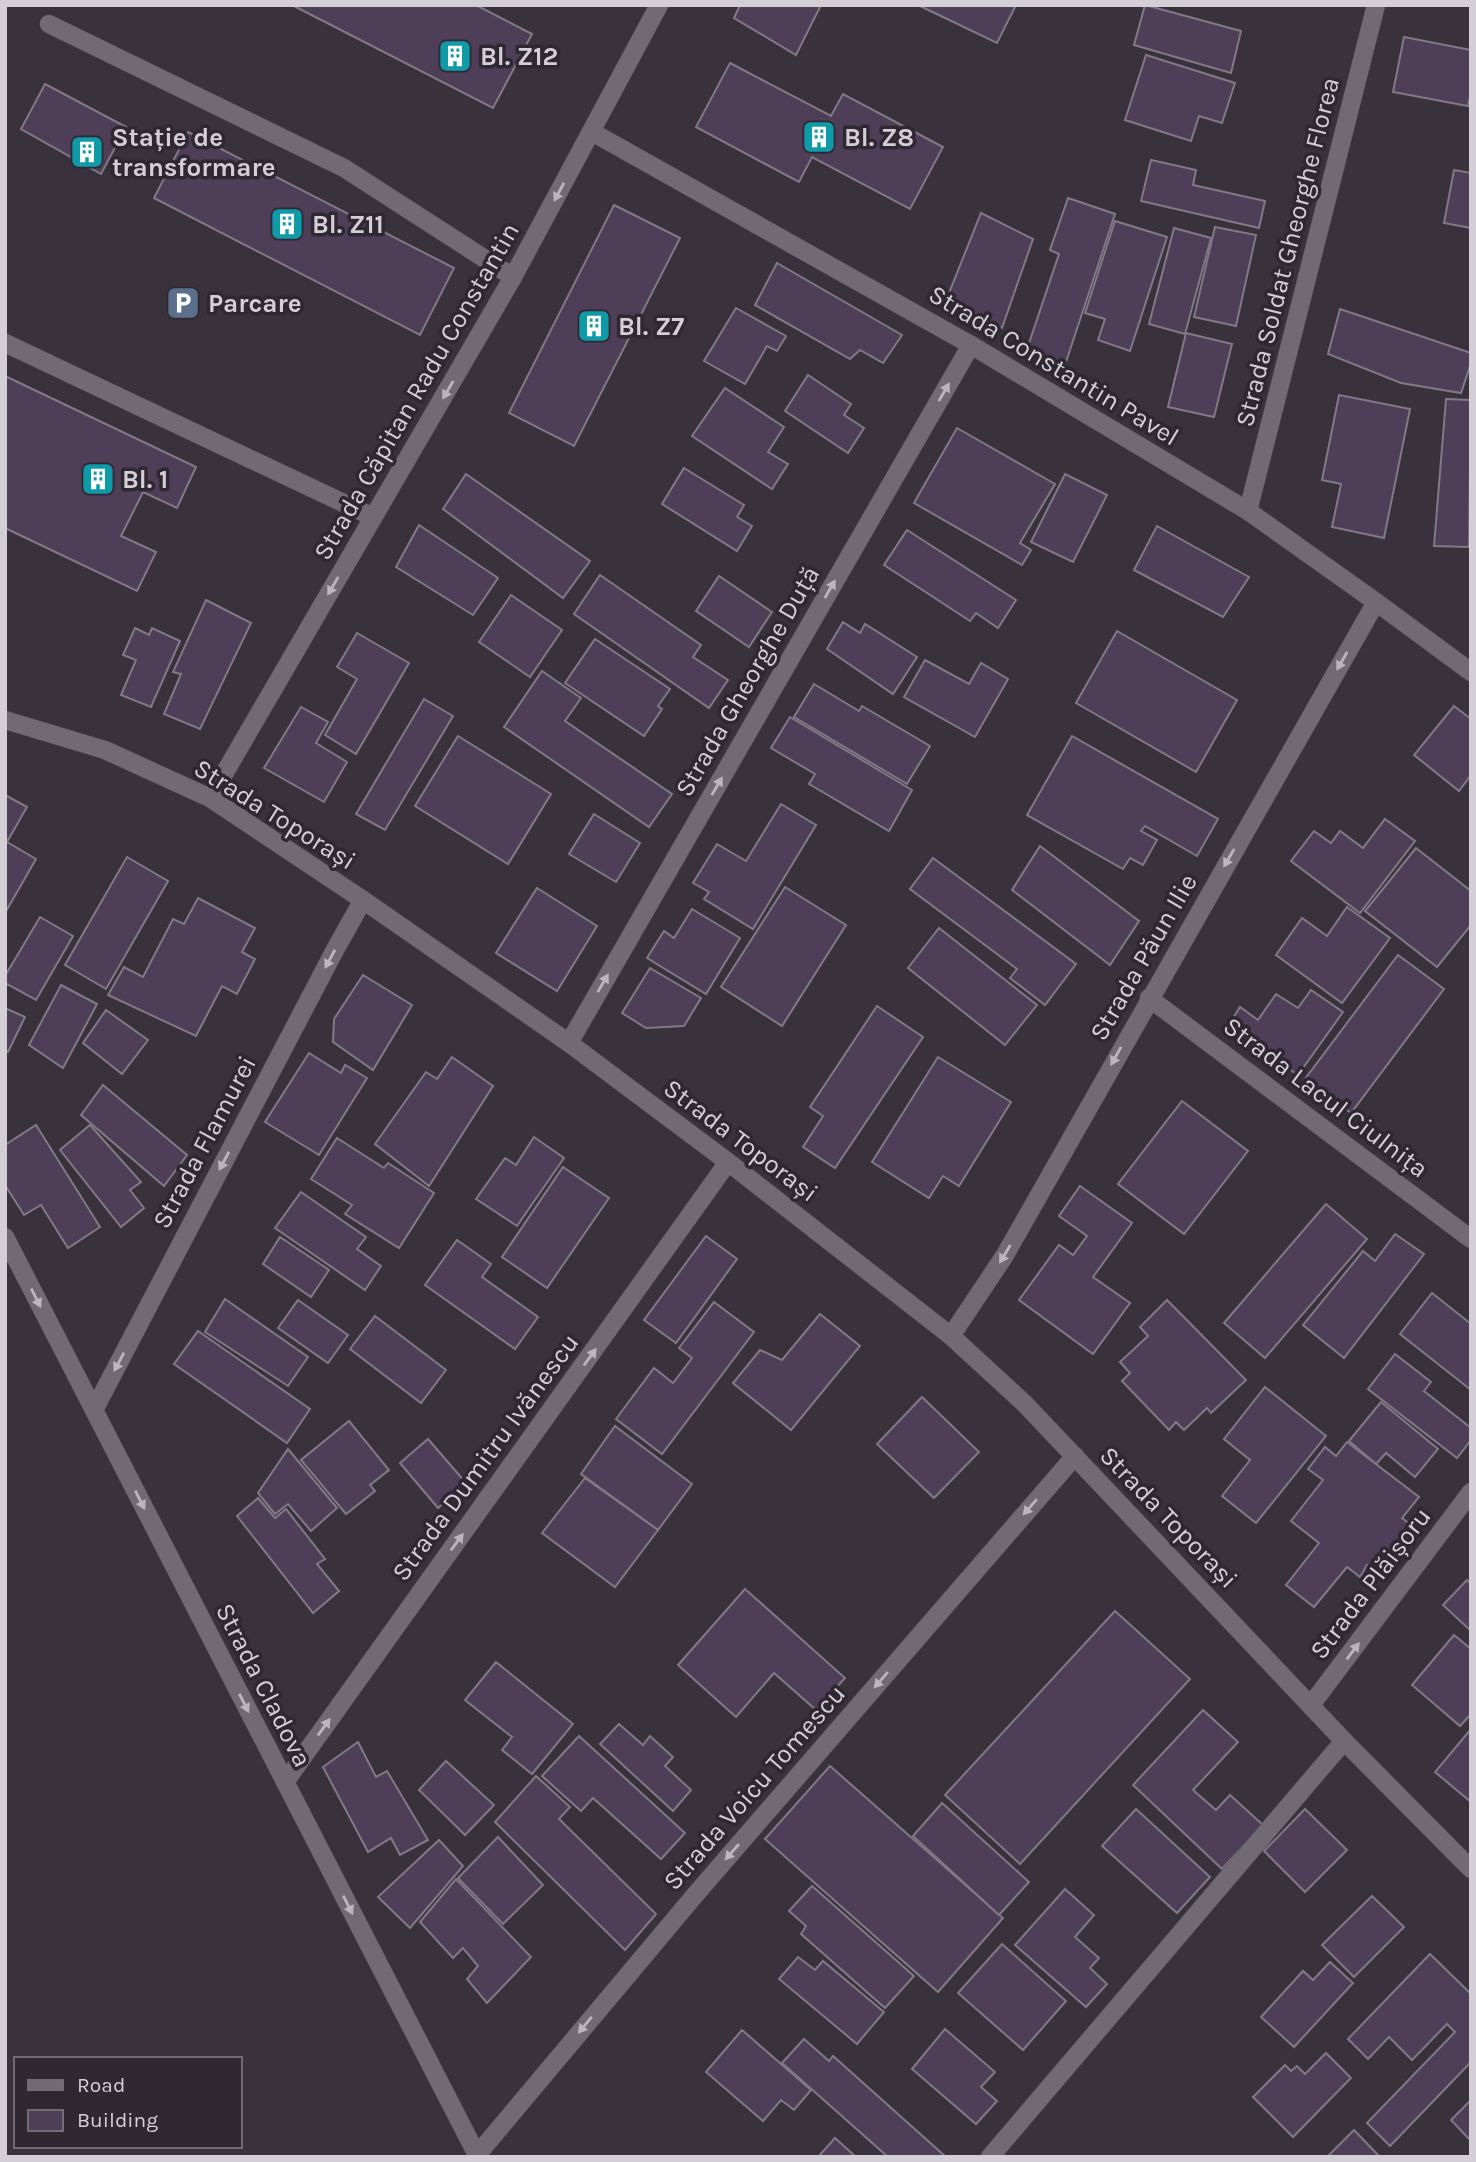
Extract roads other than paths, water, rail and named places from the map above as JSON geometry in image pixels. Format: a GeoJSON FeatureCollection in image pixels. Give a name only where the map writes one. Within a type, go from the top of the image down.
{"type":"FeatureCollection","features":[{"type":"Feature","properties":{"kind":"street","name":"Strada Căpitan Radu Constantin"},"geometry":{"type":"LineString","coordinates":[[210,798],[513,277],[659,5]]}},
{"type":"Feature","properties":{"kind":"street","name":"Strada Soldat Gheorghe Florea"},"geometry":{"type":"LineString","coordinates":[[1248,511],[1376,5]]}},
{"type":"Feature","properties":{"kind":"street"},"geometry":{"type":"LineString","coordinates":[[50,24],[344,168],[513,277]]}},
{"type":"Feature","properties":{"kind":"street","name":"Strada Constantin Pavel"},"geometry":{"type":"LineString","coordinates":[[592,132],[971,345],[1248,511],[1471,672]]}},
{"type":"Feature","properties":{"kind":"street"},"geometry":{"type":"LineString","coordinates":[[5,343],[373,517]]}},
{"type":"Feature","properties":{"kind":"street","name":"Strada Gheorghe Duță"},"geometry":{"type":"LineString","coordinates":[[569,1042],[971,345]]}},
{"type":"Feature","properties":{"kind":"street","name":"Strada Păun Ilie"},"geometry":{"type":"LineString","coordinates":[[951,1336],[1005,1255],[1376,602]]}},
{"type":"Feature","properties":{"kind":"street","name":"Strada Toporași"},"geometry":{"type":"LineString","coordinates":[[5,720],[104,750],[210,798],[569,1042],[951,1336],[1025,1404],[1345,1741],[1471,1869]]}},
{"type":"Feature","properties":{"kind":"street","name":"Strada Flamurei"},"geometry":{"type":"LineString","coordinates":[[94,1410],[363,900]]}},
{"type":"Feature","properties":{"kind":"street","name":"Strada Lacul Ciulnița"},"geometry":{"type":"LineString","coordinates":[[1149,998],[1471,1238]]}},
{"type":"Feature","properties":{"kind":"street","name":"Strada Dumitru Ivănescu"},"geometry":{"type":"LineString","coordinates":[[285,1782],[728,1162]]}},
{"type":"Feature","properties":{"kind":"street","name":"Strada Cladova"},"geometry":{"type":"LineString","coordinates":[[5,1237],[477,2156]]}},
{"type":"Feature","properties":{"kind":"street","name":"Strada Voicu Tomescu"},"geometry":{"type":"LineString","coordinates":[[477,2156],[695,1895],[1075,1456]]}},
{"type":"Feature","properties":{"kind":"street","name":"Strada Plăișoru"},"geometry":{"type":"LineString","coordinates":[[1311,1705],[1471,1492]]}},
{"type":"Feature","properties":{"kind":"street"},"geometry":{"type":"LineString","coordinates":[[990,2157],[1345,1741]]}},
{"type":"Feature","properties":{"kind":"place","name":"Bl. Z12"},"geometry":{"type":"Point","coordinates":[455,56]}},
{"type":"Feature","properties":{"kind":"place","name":"Bl. Z8"},"geometry":{"type":"Point","coordinates":[819,137]}},
{"type":"Feature","properties":{"kind":"place","name":"Stație de transformare"},"geometry":{"type":"Point","coordinates":[87,152]}},
{"type":"Feature","properties":{"kind":"place","name":"Bl. Z11"},"geometry":{"type":"Point","coordinates":[287,224]}},
{"type":"Feature","properties":{"kind":"place","name":"Parcare"},"geometry":{"type":"Point","coordinates":[183,303]}},
{"type":"Feature","properties":{"kind":"place","name":"Bl. Z7"},"geometry":{"type":"Point","coordinates":[594,326]}},
{"type":"Feature","properties":{"kind":"place","name":"Bl. 1"},"geometry":{"type":"Point","coordinates":[98,479]}}]}
